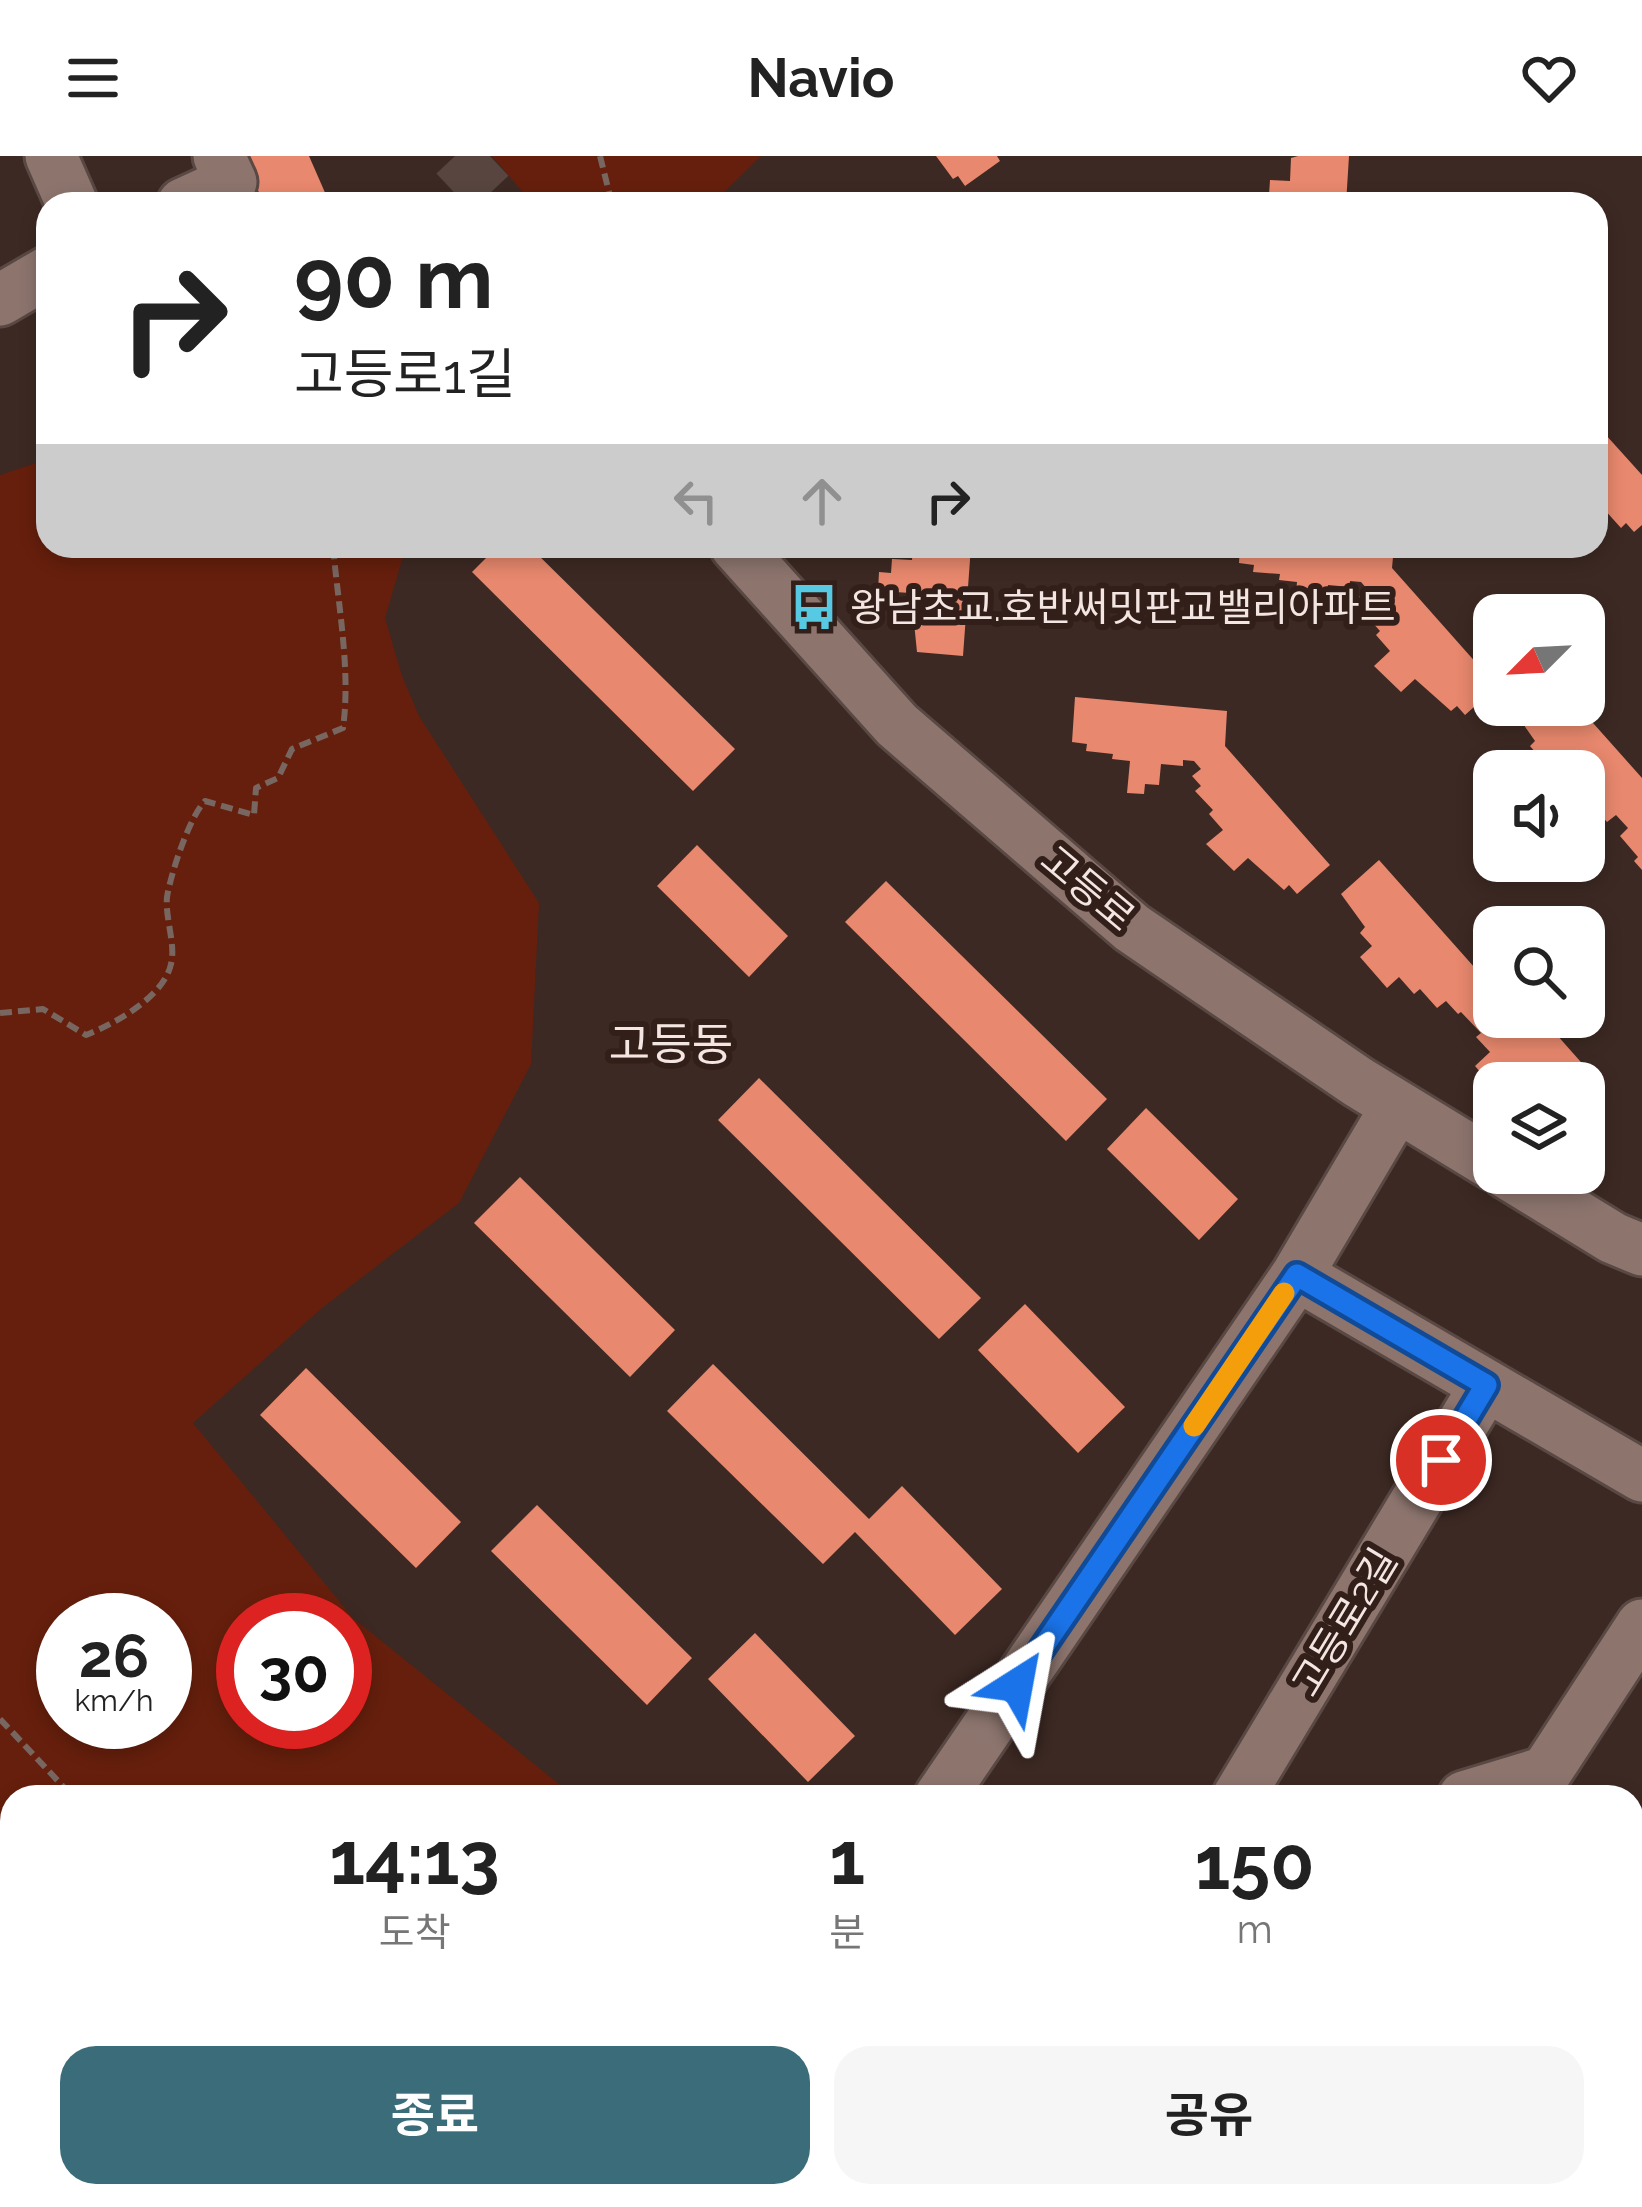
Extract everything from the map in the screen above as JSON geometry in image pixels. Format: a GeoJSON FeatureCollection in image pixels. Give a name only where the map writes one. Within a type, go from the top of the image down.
{"type":"FeatureCollection","features":[{"type":"Feature","properties":{"kind":"street"},"geometry":{"type":"LineString","coordinates":[[51,156],[67,192]]}},
{"type":"Feature","properties":{"kind":"street"},"geometry":{"type":"LineString","coordinates":[[209,192],[230,182],[219,156]]}},
{"type":"Feature","properties":{"kind":"street"},"geometry":{"type":"LineString","coordinates":[[0,300],[36,279]]}},
{"type":"Feature","properties":{"kind":"street","name":"고등로"},"geometry":{"type":"LineString","coordinates":[[747,558],[897,724],[1132,928],[1473,1152]]}},
{"type":"Feature","properties":{"kind":"street"},"geometry":{"type":"LineString","coordinates":[[948,1785],[1297,1275],[1397,1106]]}},
{"type":"Feature","properties":{"kind":"street"},"geometry":{"type":"LineString","coordinates":[[1541,1194],[1642,1250]]}},
{"type":"Feature","properties":{"kind":"street"},"geometry":{"type":"LineString","coordinates":[[1297,1275],[1642,1476]]}},
{"type":"Feature","properties":{"kind":"street","name":"고등로2길"},"geometry":{"type":"LineString","coordinates":[[1245,1785],[1486,1385]]}},
{"type":"Feature","properties":{"kind":"street"},"geometry":{"type":"LineString","coordinates":[[1503,1785],[1546,1772],[1642,1625]]}},
{"type":"Feature","properties":{"kind":"path"},"geometry":{"type":"LineString","coordinates":[[599,156],[609,192]]}},
{"type":"Feature","properties":{"kind":"path"},"geometry":{"type":"LineString","coordinates":[[0,1013],[44,1010],[86,1035],[139,1005],[161,983],[172,964],[167,897],[194,812],[206,801],[254,815],[256,788],[278,778],[292,749],[343,728],[349,687],[333,558]]}},
{"type":"Feature","properties":{"kind":"path"},"geometry":{"type":"LineString","coordinates":[[0,1719],[62,1785]]}},
{"type":"Feature","properties":{"kind":"shaded area"},"geometry":{"type":"Polygon","coordinates":[[[492,156],[761,156],[724,192],[523,192],[492,156]]]}},
{"type":"Feature","properties":{"kind":"shaded area"},"geometry":{"type":"Polygon","coordinates":[[[36,463],[36,558],[402,558],[385,618],[402,676],[419,716],[539,903],[531,1064],[459,1203],[322,1308],[193,1423],[332,1593],[216,1593],[216,1749],[372,1749],[372,1633],[560,1785],[0,1785],[0,475],[36,463]]]}},
{"type":"Feature","properties":{"kind":"building"},"geometry":{"type":"Polygon","coordinates":[[[243,156],[309,156],[325,192],[259,192],[243,156]]]}},
{"type":"Feature","properties":{"kind":"building"},"geometry":{"type":"Polygon","coordinates":[[[936,156],[997,156],[1000,161],[965,186],[958,176],[953,179],[936,156]]]}},
{"type":"Feature","properties":{"kind":"building"},"geometry":{"type":"Polygon","coordinates":[[[1349,156],[1347,192],[1269,192],[1270,180],[1290,181],[1291,158],[1349,156]]]}},
{"type":"Feature","properties":{"kind":"building"},"geometry":{"type":"Polygon","coordinates":[[[1608,437],[1642,475],[1642,525],[1634,532],[1626,523],[1621,528],[1608,514],[1608,437]]]}},
{"type":"Feature","properties":{"kind":"building"},"geometry":{"type":"Polygon","coordinates":[[[486,558],[541,558],[735,749],[693,791],[472,572],[486,558]]]}},
{"type":"Feature","properties":{"kind":"building"},"geometry":{"type":"Polygon","coordinates":[[[970,558],[963,656],[917,652],[911,593],[878,591],[879,572],[891,573],[892,559],[970,558]]]}},
{"type":"Feature","properties":{"kind":"building"},"geometry":{"type":"Polygon","coordinates":[[[1239,558],[1393,558],[1392,568],[1473,659],[1473,708],[1465,715],[1457,706],[1451,711],[1415,679],[1401,692],[1374,666],[1390,651],[1362,611],[1368,607],[1359,597],[1368,590],[1361,582],[1350,581],[1350,587],[1328,585],[1326,606],[1312,604],[1311,616],[1294,614],[1297,582],[1279,580],[1280,574],[1253,572],[1254,565],[1239,563],[1239,558]]]}},
{"type":"Feature","properties":{"kind":"building"},"geometry":{"type":"Polygon","coordinates":[[[1075,697],[1227,711],[1225,746],[1330,865],[1297,894],[1289,885],[1284,890],[1248,858],[1234,871],[1206,844],[1223,830],[1195,791],[1201,786],[1192,776],[1201,769],[1194,761],[1183,760],[1183,766],[1161,764],[1159,785],[1145,784],[1144,794],[1127,793],[1130,761],[1086,751],[1087,744],[1072,742],[1075,697]]]}},
{"type":"Feature","properties":{"kind":"building"},"geometry":{"type":"Polygon","coordinates":[[[1525,726],[1596,726],[1642,778],[1642,870],[1634,861],[1638,857],[1620,836],[1628,828],[1616,815],[1605,820],[1605,750],[1533,750],[1530,746],[1535,741],[1525,726]]]}},
{"type":"Feature","properties":{"kind":"building"},"geometry":{"type":"Polygon","coordinates":[[[697,845],[788,936],[749,977],[657,886],[697,845]]]}},
{"type":"Feature","properties":{"kind":"building"},"geometry":{"type":"Polygon","coordinates":[[[1379,860],[1473,966],[1473,1025],[1446,1001],[1437,1008],[1420,989],[1414,994],[1399,977],[1387,988],[1360,957],[1372,946],[1360,933],[1365,927],[1341,894],[1379,860]]]}},
{"type":"Feature","properties":{"kind":"building"},"geometry":{"type":"Polygon","coordinates":[[[886,881],[1107,1099],[1066,1141],[845,922],[886,881]]]}},
{"type":"Feature","properties":{"kind":"building"},"geometry":{"type":"Polygon","coordinates":[[[1477,1038],[1560,1038],[1581,1062],[1479,1062],[1490,1052],[1477,1038]]]}},
{"type":"Feature","properties":{"kind":"building"},"geometry":{"type":"Polygon","coordinates":[[[759,1078],[981,1298],[939,1339],[718,1120],[759,1078]]]}},
{"type":"Feature","properties":{"kind":"building"},"geometry":{"type":"Polygon","coordinates":[[[1146,1108],[1238,1199],[1199,1240],[1107,1149],[1146,1108]]]}},
{"type":"Feature","properties":{"kind":"building"},"geometry":{"type":"Polygon","coordinates":[[[520,1177],[675,1330],[630,1377],[474,1223],[520,1177]]]}},
{"type":"Feature","properties":{"kind":"building"},"geometry":{"type":"Polygon","coordinates":[[[1025,1304],[1125,1407],[1078,1453],[978,1350],[1025,1304]]]}},
{"type":"Feature","properties":{"kind":"building"},"geometry":{"type":"Polygon","coordinates":[[[713,1364],[869,1519],[902,1486],[1002,1589],[955,1635],[855,1532],[823,1564],[667,1411],[713,1364]]]}},
{"type":"Feature","properties":{"kind":"building"},"geometry":{"type":"Polygon","coordinates":[[[306,1368],[461,1522],[416,1568],[260,1415],[306,1368]]]}},
{"type":"Feature","properties":{"kind":"building"},"geometry":{"type":"Polygon","coordinates":[[[537,1505],[692,1658],[647,1705],[491,1551],[537,1505]]]}},
{"type":"Feature","properties":{"kind":"building"},"geometry":{"type":"Polygon","coordinates":[[[755,1633],[855,1736],[808,1782],[708,1679],[755,1633]]]}},
{"type":"Feature","properties":{"kind":"tunnel"},"geometry":{"type":"LineString","coordinates":[[455,156],[489,192]]}},
{"type":"Feature","properties":{"kind":"slow traffic"},"geometry":{"type":"LineString","coordinates":[[1194,1426],[1284,1293]]}},
{"type":"Feature","properties":{"kind":"place","name":"왕남초교.호반써밋판교밸리아파트"},"geometry":{"type":"Point","coordinates":[814,607]}},
{"type":"Feature","properties":{"kind":"district","name":"고등동"},"geometry":{"type":"Point","coordinates":[671,1044]}},
{"type":"Feature","properties":{"kind":"route"},"geometry":{"type":"LineString","coordinates":[[1017,1685],[1297,1275],[1486,1385],[1441,1460]]}}]}
